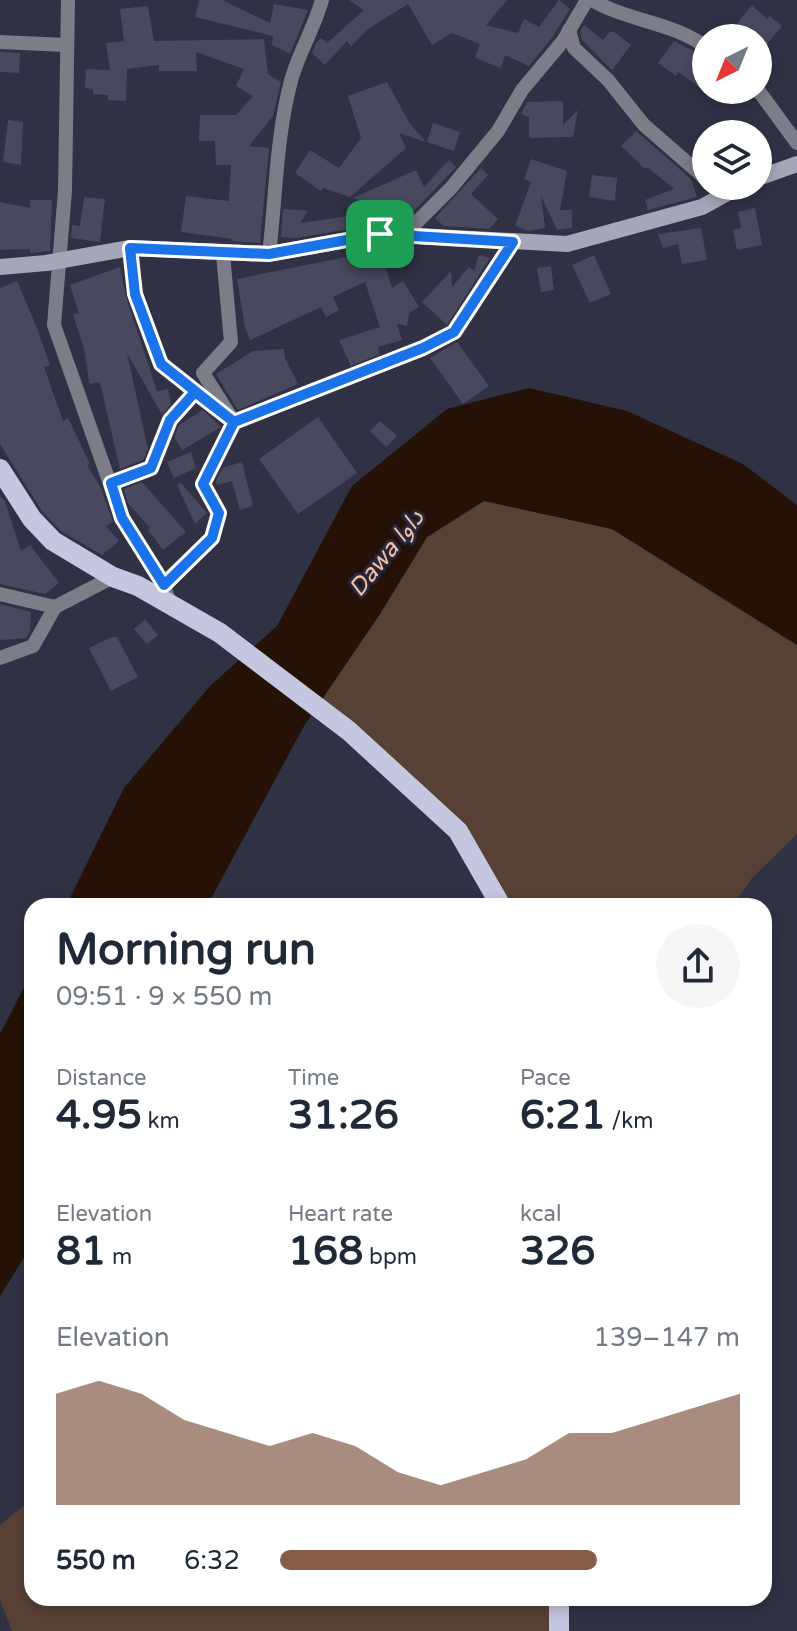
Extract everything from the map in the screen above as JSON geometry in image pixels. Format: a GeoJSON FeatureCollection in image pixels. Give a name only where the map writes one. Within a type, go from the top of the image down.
{"type":"FeatureCollection","features":[{"type":"Feature","properties":{"kind":"main road"},"geometry":{"type":"LineString","coordinates":[[772,173],[797,164]]}},
{"type":"Feature","properties":{"kind":"main road"},"geometry":{"type":"LineString","coordinates":[[0,267],[59,261],[130,248],[269,254],[380,234],[567,244],[702,207],[712,200]]}},
{"type":"Feature","properties":{"kind":"main road"},"geometry":{"type":"LineString","coordinates":[[0,469],[32,519],[53,541],[113,577],[167,595],[349,731],[458,831],[496,898]]}},
{"type":"Feature","properties":{"kind":"main road"},"geometry":{"type":"LineString","coordinates":[[559,1606],[559,1631]]}},
{"type":"Feature","properties":{"kind":"street"},"geometry":{"type":"LineString","coordinates":[[68,0],[65,191],[54,325],[122,518],[167,595],[212,538],[219,513],[203,484],[234,422],[423,348],[454,332],[513,242]]}},
{"type":"Feature","properties":{"kind":"street"},"geometry":{"type":"LineString","coordinates":[[269,254],[280,144],[291,80],[315,28],[322,0]]}},
{"type":"Feature","properties":{"kind":"street"},"geometry":{"type":"LineString","coordinates":[[380,234],[415,224],[451,188],[498,131],[522,90],[589,0],[613,12],[656,23],[692,38]]}},
{"type":"Feature","properties":{"kind":"street"},"geometry":{"type":"LineString","coordinates":[[569,30],[574,48],[608,80],[644,125],[692,167]]}},
{"type":"Feature","properties":{"kind":"street"},"geometry":{"type":"LineString","coordinates":[[0,42],[66,45]]}},
{"type":"Feature","properties":{"kind":"street"},"geometry":{"type":"LineString","coordinates":[[768,104],[797,143]]}},
{"type":"Feature","properties":{"kind":"street"},"geometry":{"type":"LineString","coordinates":[[130,248],[135,294],[161,364],[234,422]]}},
{"type":"Feature","properties":{"kind":"street"},"geometry":{"type":"LineString","coordinates":[[223,254],[231,342],[203,373],[234,422]]}},
{"type":"Feature","properties":{"kind":"street"},"geometry":{"type":"LineString","coordinates":[[111,483],[151,468],[170,420],[195,392]]}},
{"type":"Feature","properties":{"kind":"street"},"geometry":{"type":"LineString","coordinates":[[0,658],[33,646],[55,607],[113,577]]}},
{"type":"Feature","properties":{"kind":"street"},"geometry":{"type":"LineString","coordinates":[[0,594],[55,607]]}},
{"type":"Feature","properties":{"kind":"shaded area"},"geometry":{"type":"Polygon","coordinates":[[[484,501],[612,529],[797,645],[797,834],[751,879],[738,898],[492,898],[455,833],[315,707],[380,614],[427,537],[484,501]]]}},
{"type":"Feature","properties":{"kind":"shaded area"},"geometry":{"type":"Polygon","coordinates":[[[24,1506],[24,1606],[557,1606],[557,1631],[12,1631],[0,1600],[0,1525],[24,1506]]]}},
{"type":"Feature","properties":{"kind":"water","name":"Dawa داوا"},"geometry":{"type":"Polygon","coordinates":[[[529,388],[627,411],[743,464],[797,505],[797,645],[612,529],[484,501],[427,537],[380,614],[304,726],[211,898],[70,898],[124,788],[210,686],[277,626],[352,486],[447,409],[529,388]]]}},
{"type":"Feature","properties":{"kind":"water"},"geometry":{"type":"Polygon","coordinates":[[[24,988],[24,1258],[0,1296],[0,1034],[24,988]]]}},
{"type":"Feature","properties":{"kind":"building"},"geometry":{"type":"Polygon","coordinates":[[[199,0],[222,0],[270,23],[274,4],[308,10],[290,54],[272,45],[273,36],[195,17],[199,0]]]}},
{"type":"Feature","properties":{"kind":"building"},"geometry":{"type":"Polygon","coordinates":[[[349,0],[507,0],[486,25],[518,33],[524,19],[539,27],[559,0],[570,9],[529,66],[505,55],[501,68],[475,58],[480,44],[452,33],[432,45],[408,4],[368,29],[351,46],[347,41],[325,65],[312,53],[316,43],[321,38],[327,43],[364,10],[349,0]]]}},
{"type":"Feature","properties":{"kind":"building"},"geometry":{"type":"Polygon","coordinates":[[[752,5],[767,19],[770,16],[782,26],[772,38],[772,24],[737,23],[752,5]]]}},
{"type":"Feature","properties":{"kind":"building"},"geometry":{"type":"Polygon","coordinates":[[[148,6],[154,41],[264,39],[268,74],[281,82],[273,116],[249,146],[269,148],[260,243],[181,232],[186,196],[229,201],[231,165],[216,165],[215,141],[199,141],[200,115],[236,115],[253,96],[236,86],[244,69],[196,52],[197,71],[159,71],[159,65],[127,69],[126,101],[108,100],[108,95],[93,94],[93,89],[85,88],[86,69],[110,70],[106,43],[124,41],[120,9],[148,6]]]}},
{"type":"Feature","properties":{"kind":"building"},"geometry":{"type":"Polygon","coordinates":[[[584,25],[603,40],[609,32],[614,32],[631,45],[612,70],[582,40],[580,32],[584,25]]]}},
{"type":"Feature","properties":{"kind":"building"},"geometry":{"type":"Polygon","coordinates":[[[674,41],[692,50],[692,82],[678,72],[676,76],[658,63],[674,41]]]}},
{"type":"Feature","properties":{"kind":"building"},"geometry":{"type":"Polygon","coordinates":[[[0,52],[20,53],[19,73],[0,72],[0,52]]]}},
{"type":"Feature","properties":{"kind":"building"},"geometry":{"type":"Polygon","coordinates":[[[387,82],[410,124],[426,142],[399,133],[406,148],[350,197],[323,188],[321,191],[295,173],[310,150],[339,168],[361,138],[348,96],[387,82]]]}},
{"type":"Feature","properties":{"kind":"building"},"geometry":{"type":"Polygon","coordinates":[[[563,101],[563,125],[578,110],[573,137],[529,138],[529,117],[521,114],[527,102],[563,101]]]}},
{"type":"Feature","properties":{"kind":"building"},"geometry":{"type":"Polygon","coordinates":[[[8,120],[23,122],[21,165],[3,162],[8,120]]]}},
{"type":"Feature","properties":{"kind":"building"},"geometry":{"type":"Polygon","coordinates":[[[433,123],[460,132],[454,151],[427,142],[433,123]]]}},
{"type":"Feature","properties":{"kind":"building"},"geometry":{"type":"Polygon","coordinates":[[[636,131],[691,179],[692,198],[648,210],[645,200],[674,189],[647,167],[645,169],[621,146],[636,131]]]}},
{"type":"Feature","properties":{"kind":"building"},"geometry":{"type":"Polygon","coordinates":[[[531,159],[567,171],[560,210],[572,210],[572,228],[557,230],[541,196],[545,228],[528,231],[515,226],[531,182],[524,179],[531,159]]]}},
{"type":"Feature","properties":{"kind":"building"},"geometry":{"type":"Polygon","coordinates":[[[449,160],[456,167],[410,215],[384,223],[296,238],[281,237],[283,209],[308,211],[300,223],[391,210],[353,198],[416,170],[424,187],[449,160]]]}},
{"type":"Feature","properties":{"kind":"building"},"geometry":{"type":"Polygon","coordinates":[[[481,168],[488,175],[471,194],[498,219],[489,229],[444,226],[435,218],[481,168]]]}},
{"type":"Feature","properties":{"kind":"building"},"geometry":{"type":"Polygon","coordinates":[[[592,175],[617,178],[615,201],[589,197],[592,175]]]}},
{"type":"Feature","properties":{"kind":"building"},"geometry":{"type":"Polygon","coordinates":[[[84,197],[105,199],[100,242],[71,238],[72,225],[80,226],[84,197]]]}},
{"type":"Feature","properties":{"kind":"building"},"geometry":{"type":"Polygon","coordinates":[[[30,200],[52,200],[50,251],[0,250],[0,202],[30,208],[30,200]]]}},
{"type":"Feature","properties":{"kind":"building"},"geometry":{"type":"Polygon","coordinates":[[[755,208],[762,245],[737,250],[733,230],[741,228],[738,212],[755,208]]]}},
{"type":"Feature","properties":{"kind":"building"},"geometry":{"type":"Polygon","coordinates":[[[701,228],[707,260],[682,264],[678,244],[663,248],[658,234],[701,228]]]}},
{"type":"Feature","properties":{"kind":"building"},"geometry":{"type":"Polygon","coordinates":[[[381,250],[392,288],[403,281],[419,307],[409,313],[407,326],[397,324],[402,340],[378,347],[380,354],[351,366],[339,340],[380,327],[365,282],[333,297],[339,310],[326,317],[321,307],[250,340],[237,279],[381,250]]]}},
{"type":"Feature","properties":{"kind":"building"},"geometry":{"type":"Polygon","coordinates":[[[479,255],[490,258],[447,325],[422,302],[451,271],[452,287],[469,267],[474,271],[479,255]]]}},
{"type":"Feature","properties":{"kind":"building"},"geometry":{"type":"Polygon","coordinates":[[[594,255],[611,294],[590,303],[572,265],[594,255]]]}},
{"type":"Feature","properties":{"kind":"building"},"geometry":{"type":"Polygon","coordinates":[[[551,266],[554,290],[541,292],[537,268],[551,266]]]}},
{"type":"Feature","properties":{"kind":"building"},"geometry":{"type":"Polygon","coordinates":[[[120,267],[126,297],[157,391],[168,389],[171,404],[162,415],[127,353],[148,449],[143,460],[120,469],[100,382],[89,384],[85,352],[73,314],[79,313],[70,285],[120,267]]]}},
{"type":"Feature","properties":{"kind":"building"},"geometry":{"type":"Polygon","coordinates":[[[17,281],[50,365],[44,367],[63,421],[68,418],[90,464],[87,465],[101,488],[113,522],[106,526],[119,541],[102,555],[61,531],[42,511],[0,444],[0,288],[17,281]]]}},
{"type":"Feature","properties":{"kind":"building"},"geometry":{"type":"Polygon","coordinates":[[[457,342],[489,386],[463,404],[430,358],[457,342]]]}},
{"type":"Feature","properties":{"kind":"building"},"geometry":{"type":"Polygon","coordinates":[[[284,349],[285,358],[298,384],[238,410],[216,374],[253,351],[284,349]]]}},
{"type":"Feature","properties":{"kind":"building"},"geometry":{"type":"Polygon","coordinates":[[[203,410],[221,427],[182,450],[174,437],[179,425],[203,410]]]}},
{"type":"Feature","properties":{"kind":"building"},"geometry":{"type":"Polygon","coordinates":[[[318,417],[357,473],[298,514],[259,459],[318,417]]]}},
{"type":"Feature","properties":{"kind":"building"},"geometry":{"type":"Polygon","coordinates":[[[380,421],[397,436],[386,447],[370,431],[380,421]]]}},
{"type":"Feature","properties":{"kind":"building"},"geometry":{"type":"Polygon","coordinates":[[[191,452],[196,468],[174,478],[167,462],[191,452]]]}},
{"type":"Feature","properties":{"kind":"building"},"geometry":{"type":"Polygon","coordinates":[[[242,462],[253,506],[240,510],[232,481],[217,485],[216,481],[222,468],[242,462]]]}},
{"type":"Feature","properties":{"kind":"building"},"geometry":{"type":"Polygon","coordinates":[[[142,482],[186,532],[163,550],[148,530],[150,528],[127,502],[124,489],[142,482]]]}},
{"type":"Feature","properties":{"kind":"building"},"geometry":{"type":"Polygon","coordinates":[[[181,483],[207,513],[195,524],[177,485],[181,483]]]}},
{"type":"Feature","properties":{"kind":"building"},"geometry":{"type":"Polygon","coordinates":[[[0,496],[5,501],[21,551],[30,545],[59,583],[45,594],[0,584],[0,496]]]}},
{"type":"Feature","properties":{"kind":"building"},"geometry":{"type":"Polygon","coordinates":[[[0,604],[31,612],[30,631],[26,638],[0,640],[0,604]]]}},
{"type":"Feature","properties":{"kind":"building"},"geometry":{"type":"Polygon","coordinates":[[[145,619],[158,635],[147,644],[134,629],[145,619]]]}},
{"type":"Feature","properties":{"kind":"building"},"geometry":{"type":"Polygon","coordinates":[[[117,637],[138,677],[111,691],[89,648],[117,637]]]}},
{"type":"Feature","properties":{"kind":"route"},"geometry":{"type":"LineString","coordinates":[[380,234],[269,254],[130,248],[135,294],[161,364],[234,422],[203,484],[219,513],[212,538],[164,585],[122,518],[111,483],[151,468],[158,457],[170,420],[195,392],[234,422],[423,348],[454,332],[513,242],[380,234]]}}]}
